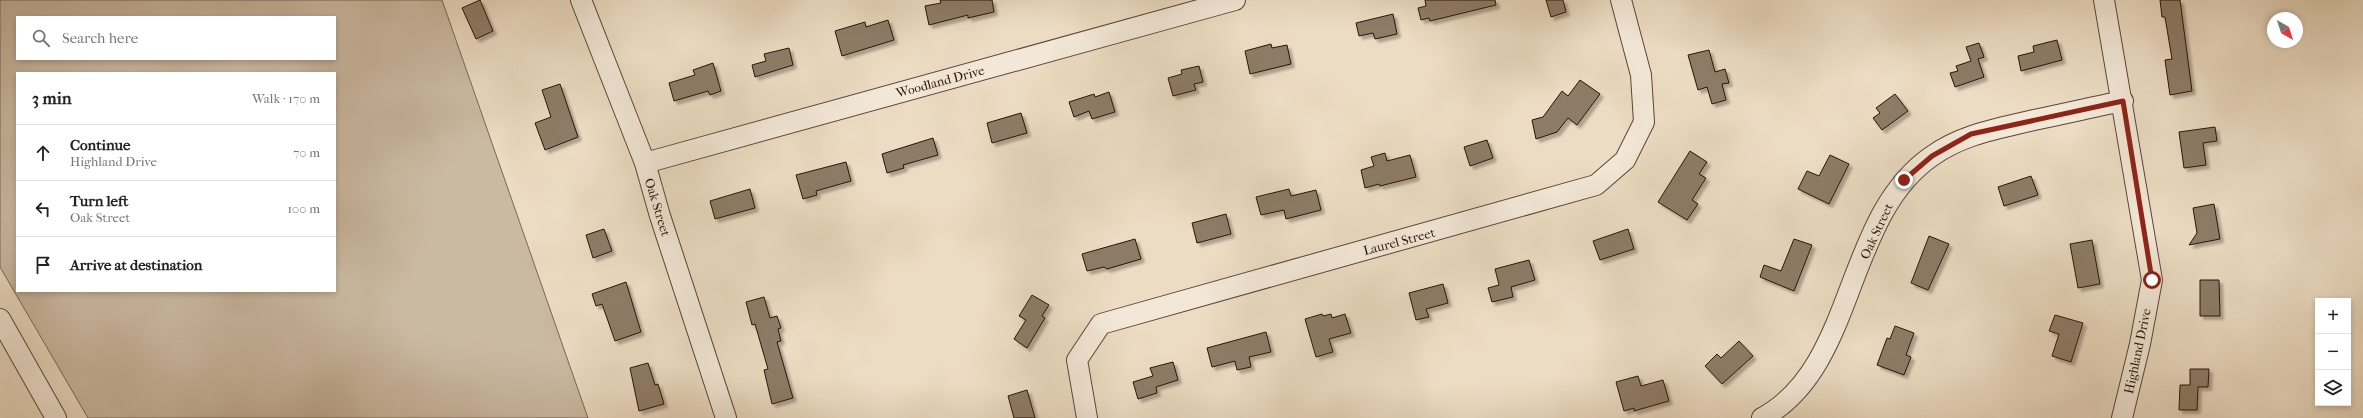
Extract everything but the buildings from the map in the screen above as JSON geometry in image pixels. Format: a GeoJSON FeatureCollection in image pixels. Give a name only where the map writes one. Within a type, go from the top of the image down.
{"type":"FeatureCollection","features":[{"type":"Feature","properties":{"kind":"street","name":"Oak Street"},"geometry":{"type":"LineString","coordinates":[[581,0],[645,163],[660,216],[726,418]]}},
{"type":"Feature","properties":{"kind":"street","name":"Woodland Drive"},"geometry":{"type":"LineString","coordinates":[[645,163],[1235,0]]}},
{"type":"Feature","properties":{"kind":"street","name":"Laurel Street"},"geometry":{"type":"LineString","coordinates":[[1087,418],[1077,360],[1101,324],[1596,185],[1625,160],[1644,122],[1641,74],[1621,0]]}},
{"type":"Feature","properties":{"kind":"street","name":"Highland Drive"},"geometry":{"type":"LineString","coordinates":[[2104,0],[2123,101],[2152,280],[2140,344],[2122,418]]}},
{"type":"Feature","properties":{"kind":"street","name":"Oak Street"},"geometry":{"type":"LineString","coordinates":[[1762,418],[1771,413],[1798,390],[1824,351],[1884,207],[1904,180],[1932,156],[1971,134],[2123,101]]}},
{"type":"Feature","properties":{"kind":"street"},"geometry":{"type":"LineString","coordinates":[[0,319],[5,342],[56,418]]}},
{"type":"Feature","properties":{"kind":"shaded area"},"geometry":{"type":"Polygon","coordinates":[[[0,0],[442,0],[588,418],[88,418],[0,267],[0,0]]]}},
{"type":"Feature","properties":{"kind":"route"},"geometry":{"type":"LineString","coordinates":[[1904,180],[1932,156],[1971,134],[2123,101],[2152,280]]}}]}
